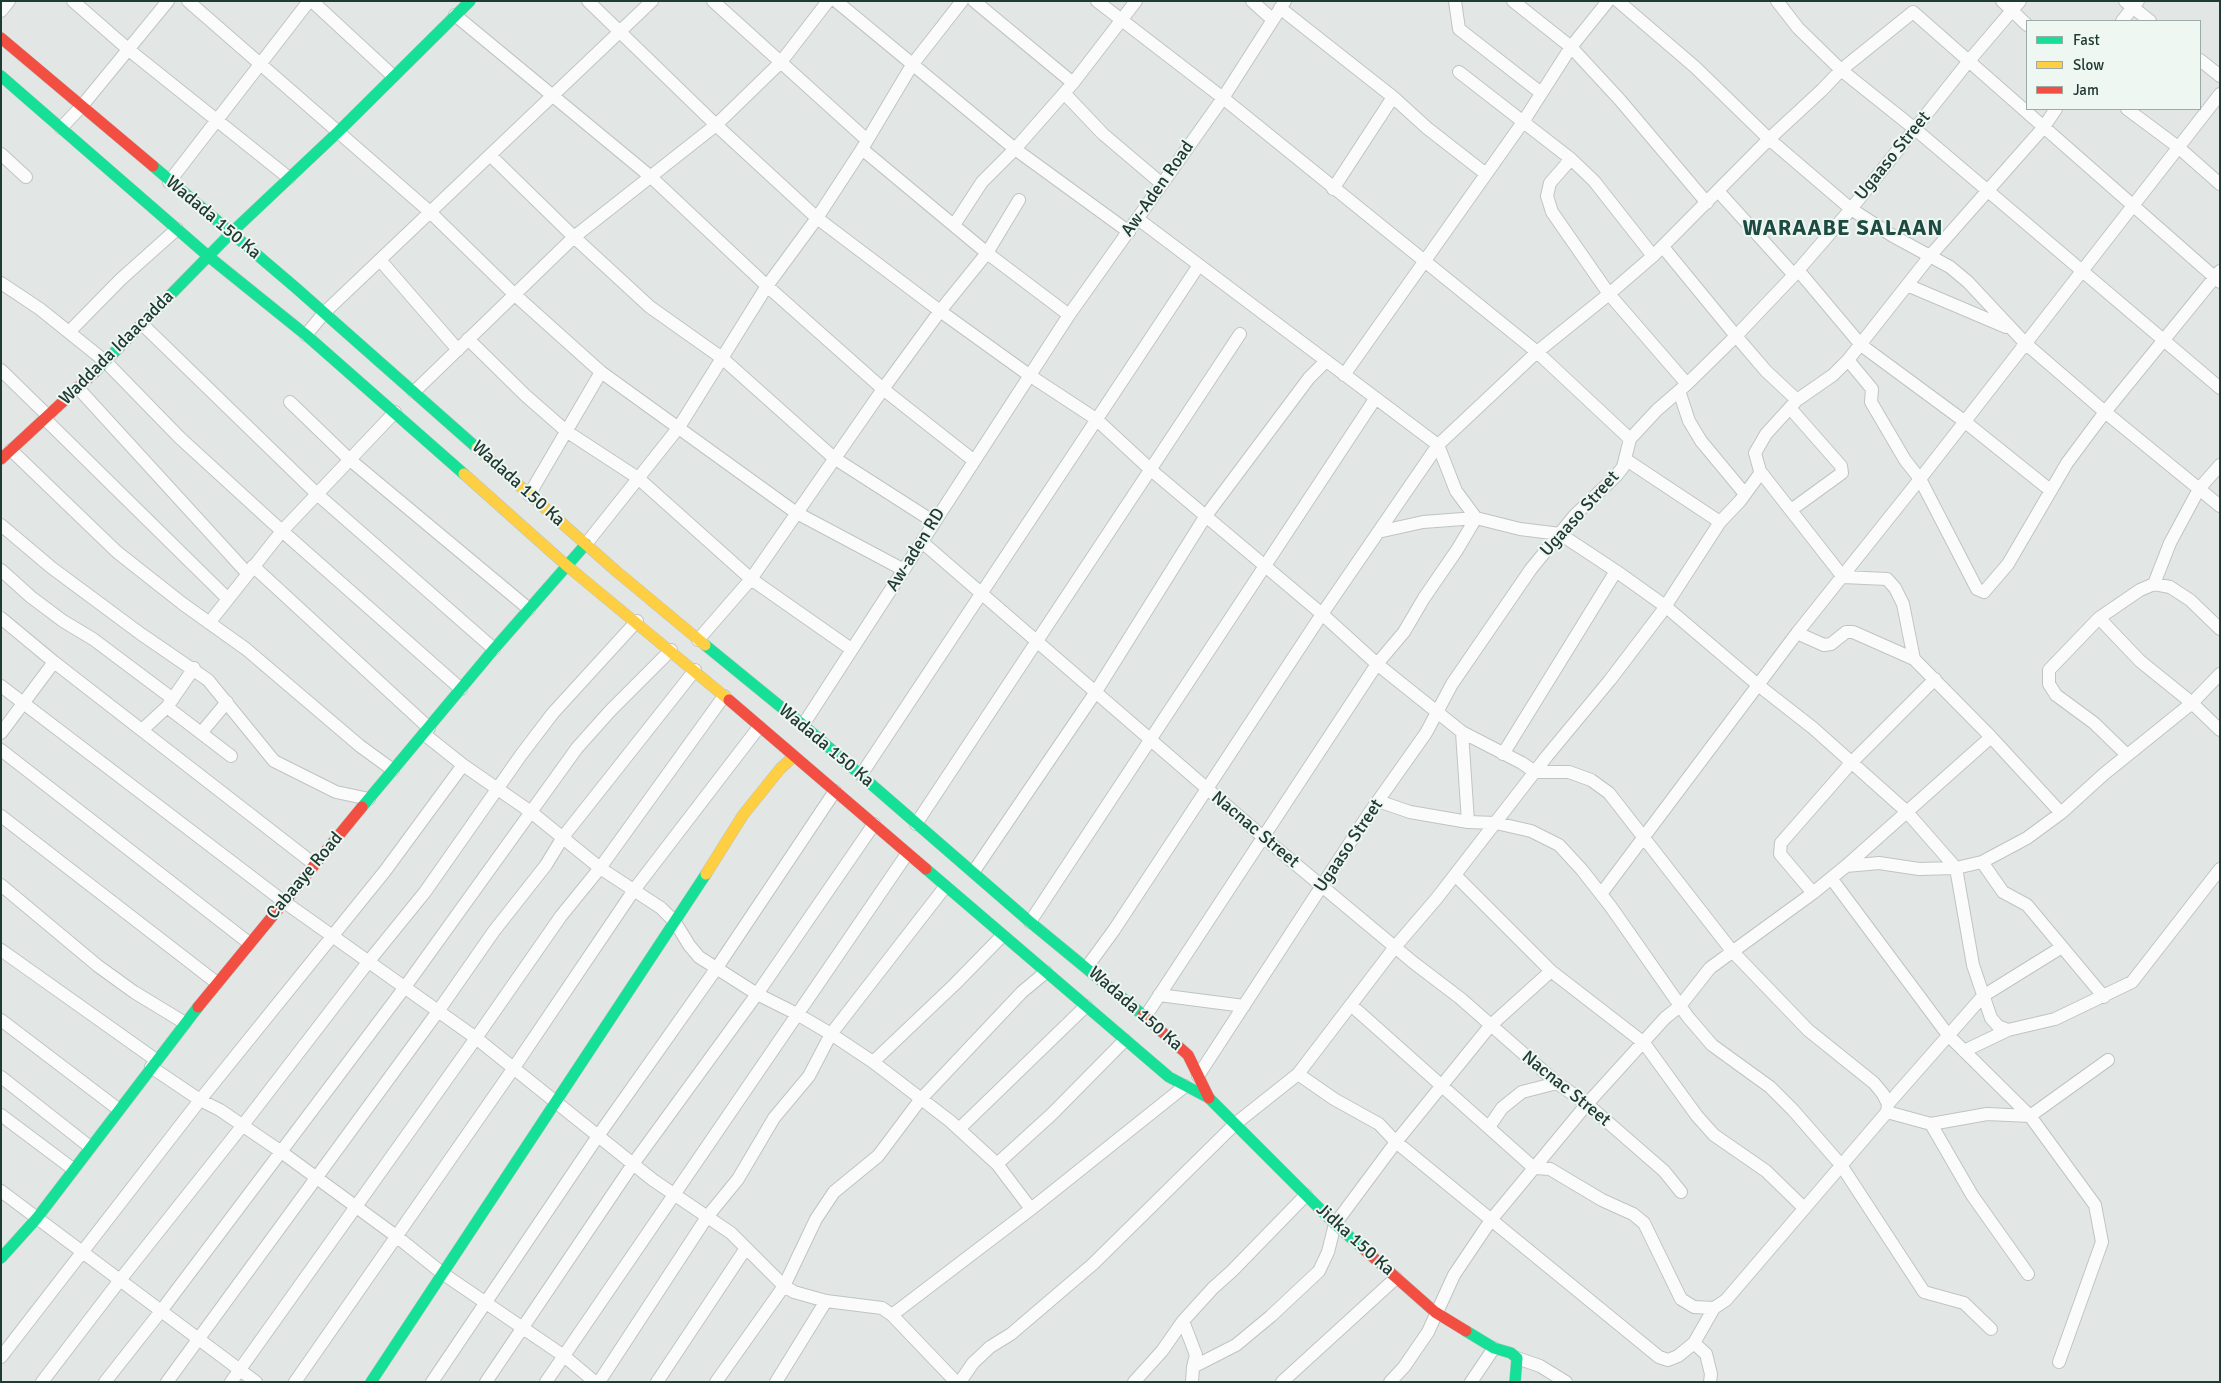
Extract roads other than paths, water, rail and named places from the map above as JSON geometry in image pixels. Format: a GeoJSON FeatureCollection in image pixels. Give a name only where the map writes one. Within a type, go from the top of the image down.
{"type":"FeatureCollection","features":[{"type":"Feature","properties":{"kind":"street"},"geometry":{"type":"LineString","coordinates":[[1,11],[9,1]]}},
{"type":"Feature","properties":{"kind":"street"},"geometry":{"type":"LineString","coordinates":[[73,1],[129,50],[289,178]]}},
{"type":"Feature","properties":{"kind":"street"},"geometry":{"type":"LineString","coordinates":[[61,128],[81,107],[168,1]]}},
{"type":"Feature","properties":{"kind":"street"},"geometry":{"type":"LineString","coordinates":[[188,1],[430,212],[514,294],[601,372],[795,512],[904,570]]}},
{"type":"Feature","properties":{"kind":"street"},"geometry":{"type":"LineString","coordinates":[[169,182],[311,1],[393,76]]}},
{"type":"Feature","properties":{"kind":"street"},"geometry":{"type":"LineString","coordinates":[[588,1],[716,126],[817,218],[940,311],[1029,375],[1096,419],[1205,517],[1322,614],[1377,664],[1462,732],[1535,772],[1569,772],[1591,780],[1609,793],[1732,952],[1808,1030],[1874,1083],[1883,1094],[1887,1108]]}},
{"type":"Feature","properties":{"kind":"street"},"geometry":{"type":"LineString","coordinates":[[306,335],[324,313],[652,1]]}},
{"type":"Feature","properties":{"kind":"street"},"geometry":{"type":"LineString","coordinates":[[713,1],[781,62],[864,144],[954,225],[987,253],[1069,315]]}},
{"type":"Feature","properties":{"kind":"street"},"geometry":{"type":"LineString","coordinates":[[414,392],[574,237],[716,126],[781,62],[828,1]]}},
{"type":"Feature","properties":{"kind":"street"},"geometry":{"type":"LineString","coordinates":[[836,1],[1015,149],[1129,232]]}},
{"type":"Feature","properties":{"kind":"street"},"geometry":{"type":"LineString","coordinates":[[586,544],[679,427],[767,286],[817,218],[912,65],[962,1]]}},
{"type":"Feature","properties":{"kind":"street"},"geometry":{"type":"LineString","coordinates":[[974,1],[1073,83]]}},
{"type":"Feature","properties":{"kind":"street"},"geometry":{"type":"LineString","coordinates":[[1097,1],[1223,98],[1333,189],[1537,352],[1630,439]]}},
{"type":"Feature","properties":{"kind":"street"},"geometry":{"type":"LineString","coordinates":[[954,225],[982,182],[1015,149],[1073,83],[1136,1]]}},
{"type":"Feature","properties":{"kind":"street"},"geometry":{"type":"LineString","coordinates":[[1252,1],[1273,20]]}},
{"type":"Feature","properties":{"kind":"street"},"geometry":{"type":"LineString","coordinates":[[1455,1],[1459,29],[1541,93]]}},
{"type":"Feature","properties":{"kind":"street"},"geometry":{"type":"LineString","coordinates":[[1513,1],[1571,47],[1620,100],[1707,203]]}},
{"type":"Feature","properties":{"kind":"street"},"geometry":{"type":"LineString","coordinates":[[1344,375],[1523,122],[1571,47],[1608,1]]}},
{"type":"Feature","properties":{"kind":"street"},"geometry":{"type":"LineString","coordinates":[[1618,1],[1695,67],[1768,139],[1851,209],[1893,236],[1950,267],[1968,282],[2025,343],[2105,412],[2220,506]]}},
{"type":"Feature","properties":{"kind":"street"},"geometry":{"type":"LineString","coordinates":[[1777,1],[1798,28],[1842,70],[2220,388]]}},
{"type":"Feature","properties":{"kind":"street"},"geometry":{"type":"LineString","coordinates":[[2002,1],[2026,24]]}},
{"type":"Feature","properties":{"kind":"street","name":"Ugaaso Street"},"geometry":{"type":"LineString","coordinates":[[1198,1076],[1321,886],[1426,733],[1452,684],[1531,569],[1593,495],[1616,476],[1622,467],[1630,439],[1657,410],[1736,336],[1796,272],[1851,209],[1968,62],[2020,1]]}},
{"type":"Feature","properties":{"kind":"street","name":"Waddada Idaacadda"},"geometry":{"type":"LineString","coordinates":[[5,452],[106,362],[231,233],[338,132],[465,3]]}},
{"type":"Feature","properties":{"kind":"street"},"geometry":{"type":"LineString","coordinates":[[2123,20],[2132,3],[2149,20]]}},
{"type":"Feature","properties":{"kind":"street"},"geometry":{"type":"LineString","coordinates":[[1283,5],[1486,174]]}},
{"type":"Feature","properties":{"kind":"street","name":"Aw-Aden Road"},"geometry":{"type":"LineString","coordinates":[[1029,375],[1069,315],[1223,98],[1283,5]]}},
{"type":"Feature","properties":{"kind":"street"},"geometry":{"type":"LineString","coordinates":[[1087,967],[1114,930],[1322,614],[1438,445],[1537,352],[1653,256],[1768,139],[1909,7],[1968,62],[2132,206],[2218,277],[2105,412],[2050,490],[2008,564],[1984,592],[1977,589],[1920,479],[1905,460],[1870,402],[1872,389],[1848,360]]}},
{"type":"Feature","properties":{"kind":"street"},"geometry":{"type":"LineString","coordinates":[[455,15],[553,94],[651,177],[767,286],[883,389],[973,460]]}},
{"type":"Feature","properties":{"kind":"street","name":"Wadada 150 Ka"},"geometry":{"type":"LineString","coordinates":[[1,38],[324,313],[529,495],[698,640],[802,725],[1030,922],[1087,967],[1145,1017],[1188,1055],[1209,1098]]}},
{"type":"Feature","properties":{"kind":"street"},"geometry":{"type":"LineString","coordinates":[[2201,61],[2220,76]]}},
{"type":"Feature","properties":{"kind":"street"},"geometry":{"type":"LineString","coordinates":[[1459,72],[1571,159],[1594,180],[1653,256]]}},
{"type":"Feature","properties":{"kind":"street","name":"Wadada 150 Ka"},"geometry":{"type":"LineString","coordinates":[[1,76],[208,256],[306,335],[395,412],[566,565],[695,670],[1002,936],[1169,1077],[1209,1098]]}},
{"type":"Feature","properties":{"kind":"street"},"geometry":{"type":"LineString","coordinates":[[1064,93],[1103,134],[1162,184]]}},
{"type":"Feature","properties":{"kind":"street"},"geometry":{"type":"LineString","coordinates":[[1601,894],[1797,634],[2220,94]]}},
{"type":"Feature","properties":{"kind":"street"},"geometry":{"type":"LineString","coordinates":[[1333,189],[1394,98]]}},
{"type":"Feature","properties":{"kind":"street"},"geometry":{"type":"LineString","coordinates":[[1914,659],[1903,604],[1895,588],[1887,579],[1843,577],[1760,471],[1756,453],[1759,443],[1793,404],[1833,375],[1848,360],[1930,256],[2043,128],[2055,110]]}},
{"type":"Feature","properties":{"kind":"street"},"geometry":{"type":"LineString","coordinates":[[2128,110],[2178,147],[2220,184]]}},
{"type":"Feature","properties":{"kind":"street"},"geometry":{"type":"LineString","coordinates":[[1,154],[26,177]]}},
{"type":"Feature","properties":{"kind":"street"},"geometry":{"type":"LineString","coordinates":[[491,156],[574,237],[650,307],[722,358],[834,458],[934,522]]}},
{"type":"Feature","properties":{"kind":"street"},"geometry":{"type":"LineString","coordinates":[[1571,159],[1550,183],[1547,196],[1552,212],[1609,294],[1683,387],[1690,421],[1701,442],[1745,494]]}},
{"type":"Feature","properties":{"kind":"street"},"geometry":{"type":"LineString","coordinates":[[1718,191],[1796,272],[1861,345],[1964,421],[2050,490]]}},
{"type":"Feature","properties":{"kind":"street"},"geometry":{"type":"LineString","coordinates":[[698,640],[750,579],[795,512],[883,389],[940,311],[987,253],[1020,200]]}},
{"type":"Feature","properties":{"kind":"street"},"geometry":{"type":"LineString","coordinates":[[1138,220],[1199,264],[1375,400],[1438,445],[1456,491],[1476,518]]}},
{"type":"Feature","properties":{"kind":"street"},"geometry":{"type":"LineString","coordinates":[[69,332],[121,279],[177,229]]}},
{"type":"Feature","properties":{"kind":"street"},"geometry":{"type":"LineString","coordinates":[[1663,246],[1793,404],[1841,466],[1842,473],[1791,510]]}},
{"type":"Feature","properties":{"kind":"street"},"geometry":{"type":"LineString","coordinates":[[380,260],[458,350]]}},
{"type":"Feature","properties":{"kind":"street"},"geometry":{"type":"LineString","coordinates":[[861,775],[1199,264]]}},
{"type":"Feature","properties":{"kind":"street"},"geometry":{"type":"LineString","coordinates":[[1,283],[40,309],[106,362],[180,438],[461,689]]}},
{"type":"Feature","properties":{"kind":"street"},"geometry":{"type":"LineString","coordinates":[[1907,285],[2010,328]]}},
{"type":"Feature","properties":{"kind":"street"},"geometry":{"type":"LineString","coordinates":[[143,325],[317,494],[494,649]]}},
{"type":"Feature","properties":{"kind":"street"},"geometry":{"type":"LineString","coordinates":[[916,824],[1038,643],[1240,334]]}},
{"type":"Feature","properties":{"kind":"street"},"geometry":{"type":"LineString","coordinates":[[468,339],[525,395],[566,430],[638,478],[750,579],[851,649]]}},
{"type":"Feature","properties":{"kind":"street"},"geometry":{"type":"LineString","coordinates":[[974,872],[1095,693],[1205,517],[1309,378],[1326,361]]}},
{"type":"Feature","properties":{"kind":"street"},"geometry":{"type":"LineString","coordinates":[[1,370],[227,598]]}},
{"type":"Feature","properties":{"kind":"street"},"geometry":{"type":"LineString","coordinates":[[529,495],[601,372]]}},
{"type":"Feature","properties":{"kind":"street","name":"Aw-aden RD"},"geometry":{"type":"LineString","coordinates":[[802,725],[1029,375]]}},
{"type":"Feature","properties":{"kind":"street"},"geometry":{"type":"LineString","coordinates":[[78,388],[250,570],[463,765],[531,812],[600,868],[660,908],[676,922],[688,945],[699,957],[757,994],[831,1034],[872,1062],[959,1129],[997,1164],[1031,1209]]}},
{"type":"Feature","properties":{"kind":"street"},"geometry":{"type":"LineString","coordinates":[[1030,922],[1375,400]]}},
{"type":"Feature","properties":{"kind":"street"},"geometry":{"type":"LineString","coordinates":[[290,402],[349,459],[529,608]]}},
{"type":"Feature","properties":{"kind":"street"},"geometry":{"type":"LineString","coordinates":[[208,623],[282,531],[395,412]]}},
{"type":"Feature","properties":{"kind":"street"},"geometry":{"type":"LineString","coordinates":[[5,452],[117,552],[208,623],[270,667],[360,746],[394,770]]}},
{"type":"Feature","properties":{"kind":"street"},"geometry":{"type":"LineString","coordinates":[[1625,458],[1720,522]]}},
{"type":"Feature","properties":{"kind":"street"},"geometry":{"type":"LineString","coordinates":[[2154,584],[2170,543],[2199,489],[2220,465]]}},
{"type":"Feature","properties":{"kind":"street"},"geometry":{"type":"LineString","coordinates":[[960,1382],[973,1363],[990,1347],[1011,1334],[1092,1264],[1235,1124],[1298,1074],[1395,947],[1455,875],[1610,680],[1665,606],[1720,522],[1745,494],[1760,471]]}},
{"type":"Feature","properties":{"kind":"street"},"geometry":{"type":"LineString","coordinates":[[1145,1017],[1377,664],[1404,632],[1476,518]]}},
{"type":"Feature","properties":{"kind":"street"},"geometry":{"type":"LineString","coordinates":[[1378,532],[1423,522],[1476,518],[1513,528],[1560,534],[1665,606],[1758,685],[1813,728],[1906,811],[1956,868],[1972,965],[1991,1018],[1998,1026],[2008,1030]]}},
{"type":"Feature","properties":{"kind":"street"},"geometry":{"type":"LineString","coordinates":[[1,525],[52,568],[141,634],[194,668],[208,680],[274,761],[336,792],[369,800]]}},
{"type":"Feature","properties":{"kind":"street","name":"Nacnac Street"},"geometry":{"type":"LineString","coordinates":[[922,542],[1263,837],[1395,947],[1460,998],[1557,1083],[1587,1104],[1664,1172],[1680,1192]]}},
{"type":"Feature","properties":{"kind":"street","name":"Cabaaye Road"},"geometry":{"type":"LineString","coordinates":[[2,1256],[37,1218],[118,1109],[284,900],[494,649],[586,544]]}},
{"type":"Feature","properties":{"kind":"street"},"geometry":{"type":"LineString","coordinates":[[1,570],[57,616],[106,649],[170,703],[201,733],[231,756]]}},
{"type":"Feature","properties":{"kind":"street"},"geometry":{"type":"LineString","coordinates":[[1503,754],[1616,571]]}},
{"type":"Feature","properties":{"kind":"street"},"geometry":{"type":"LineString","coordinates":[[2128,755],[2094,723],[2056,695],[2049,684],[2048,670],[2099,618],[2140,590],[2154,584],[2170,588],[2190,600],[2220,628]]}},
{"type":"Feature","properties":{"kind":"street"},"geometry":{"type":"LineString","coordinates":[[1,618],[54,662],[314,864]]}},
{"type":"Feature","properties":{"kind":"street"},"geometry":{"type":"LineString","coordinates":[[2099,618],[2140,661],[2192,703],[2220,730]]}},
{"type":"Feature","properties":{"kind":"street"},"geometry":{"type":"LineString","coordinates":[[42,1382],[120,1280],[244,1126],[369,960],[426,892],[521,755],[553,713],[637,621]]}},
{"type":"Feature","properties":{"kind":"street"},"geometry":{"type":"LineString","coordinates":[[1797,634],[1824,645],[1831,644],[1846,632],[1853,632],[1914,659],[1991,737],[2061,813]]}},
{"type":"Feature","properties":{"kind":"street"},"geometry":{"type":"LineString","coordinates":[[105,1382],[161,1311],[405,987],[577,748],[610,711],[671,650]]}},
{"type":"Feature","properties":{"kind":"street"},"geometry":{"type":"LineString","coordinates":[[1,733],[54,662]]}},
{"type":"Feature","properties":{"kind":"street"},"geometry":{"type":"LineString","coordinates":[[142,730],[170,703],[194,668]]}},
{"type":"Feature","properties":{"kind":"street"},"geometry":{"type":"LineString","coordinates":[[167,1382],[439,1010],[494,931],[546,865],[563,838],[695,670]]}},
{"type":"Feature","properties":{"kind":"street"},"geometry":{"type":"LineString","coordinates":[[1846,866],[1879,863],[1919,869],[1956,868],[1982,862],[2027,838],[2061,813],[2192,703],[2220,674]]}},
{"type":"Feature","properties":{"kind":"street"},"geometry":{"type":"LineString","coordinates":[[1813,893],[1780,854],[1781,843],[1851,763],[1935,679]]}},
{"type":"Feature","properties":{"kind":"street"},"geometry":{"type":"LineString","coordinates":[[1,686],[284,900],[439,1010],[675,1196],[732,1233],[784,1286],[794,1292],[826,1301],[882,1308],[892,1315],[956,1382]]}},
{"type":"Feature","properties":{"kind":"street"},"geometry":{"type":"LineString","coordinates":[[231,1382],[561,916],[600,868],[724,696]]}},
{"type":"Feature","properties":{"kind":"street"},"geometry":{"type":"LineString","coordinates":[[201,733],[227,702]]}},
{"type":"Feature","properties":{"kind":"street"},"geometry":{"type":"LineString","coordinates":[[295,1382],[513,1069],[634,890],[759,727]]}},
{"type":"Feature","properties":{"kind":"street"},"geometry":{"type":"LineString","coordinates":[[1462,732],[1468,822]]}},
{"type":"Feature","properties":{"kind":"street"},"geometry":{"type":"LineString","coordinates":[[1390,1382],[1404,1367],[1424,1337],[1454,1275],[1491,1220],[1587,1104],[1665,1018],[1680,1006],[1710,968],[1813,893],[1846,866],[1991,737]]}},
{"type":"Feature","properties":{"kind":"street"},"geometry":{"type":"LineString","coordinates":[[1,750],[249,943]]}},
{"type":"Feature","properties":{"kind":"street"},"geometry":{"type":"LineString","coordinates":[[371,1382],[676,922],[743,815],[780,769],[794,756]]}},
{"type":"Feature","properties":{"kind":"street"},"geometry":{"type":"LineString","coordinates":[[1,1356],[200,1100],[385,871],[463,765]]}},
{"type":"Feature","properties":{"kind":"street"},"geometry":{"type":"LineString","coordinates":[[432,1382],[598,1136],[716,969],[835,791]]}},
{"type":"Feature","properties":{"kind":"street"},"geometry":{"type":"LineString","coordinates":[[1378,801],[1410,812],[1468,822],[1496,823],[1531,831],[1559,845],[1601,894],[1680,1006],[1712,1045],[1770,1087],[1793,1110],[1841,1166],[1924,1292],[1964,1303],[1991,1329]]}},
{"type":"Feature","properties":{"kind":"street"},"geometry":{"type":"LineString","coordinates":[[1,816],[217,983]]}},
{"type":"Feature","properties":{"kind":"street"},"geometry":{"type":"LineString","coordinates":[[486,1382],[633,1164],[757,994],[874,824]]}},
{"type":"Feature","properties":{"kind":"street"},"geometry":{"type":"LineString","coordinates":[[546,1382],[675,1196],[907,854]]}},
{"type":"Feature","properties":{"kind":"street"},"geometry":{"type":"LineString","coordinates":[[1982,862],[2003,892],[2026,904],[2104,997]]}},
{"type":"Feature","properties":{"kind":"street"},"geometry":{"type":"LineString","coordinates":[[1964,1051],[2008,1030],[2056,1019],[2132,982],[2220,868]]}},
{"type":"Feature","properties":{"kind":"street"},"geometry":{"type":"LineString","coordinates":[[1455,875],[1551,971],[1644,1043],[1697,1116],[1714,1135],[1766,1171],[1804,1208]]}},
{"type":"Feature","properties":{"kind":"street"},"geometry":{"type":"LineString","coordinates":[[1831,878],[1948,1035],[2030,1116],[2095,1206],[2102,1242],[2059,1362]]}},
{"type":"Feature","properties":{"kind":"street"},"geometry":{"type":"LineString","coordinates":[[1,885],[98,966],[134,992],[185,1024]]}},
{"type":"Feature","properties":{"kind":"street"},"geometry":{"type":"LineString","coordinates":[[599,1382],[707,1217],[738,1179],[774,1118],[808,1076],[831,1034],[945,887]]}},
{"type":"Feature","properties":{"kind":"street"},"geometry":{"type":"LineString","coordinates":[[872,1062],[956,984],[1002,936]]}},
{"type":"Feature","properties":{"kind":"street"},"geometry":{"type":"LineString","coordinates":[[1298,1074],[1334,1099],[1379,1124],[1396,1142],[1491,1220],[1659,1357],[1668,1360],[1678,1356],[1694,1343],[1714,1308],[1726,1300],[1841,1166],[1948,1035],[1983,996],[2062,947]]}},
{"type":"Feature","properties":{"kind":"street"},"geometry":{"type":"LineString","coordinates":[[1,950],[200,1100],[220,1110],[280,1151],[396,1236],[442,1273],[564,1356],[594,1382]]}},
{"type":"Feature","properties":{"kind":"street"},"geometry":{"type":"LineString","coordinates":[[1193,1367],[1236,1344],[1271,1316],[1319,1271],[1328,1252],[1335,1224],[1426,1103],[1442,1087],[1490,1026],[1551,971]]}},
{"type":"Feature","properties":{"kind":"street"},"geometry":{"type":"LineString","coordinates":[[716,1382],[784,1286],[816,1219],[834,1192],[878,1156],[920,1100],[1022,992],[1046,972]]}},
{"type":"Feature","properties":{"kind":"street"},"geometry":{"type":"LineString","coordinates":[[1159,995],[1244,1006]]}},
{"type":"Feature","properties":{"kind":"street"},"geometry":{"type":"LineString","coordinates":[[1351,1005],[1534,1168],[1550,1169],[1602,1200],[1633,1214],[1644,1223],[1681,1299],[1694,1307],[1714,1308]]}},
{"type":"Feature","properties":{"kind":"street"},"geometry":{"type":"LineString","coordinates":[[959,1129],[1086,1006]]}},
{"type":"Feature","properties":{"kind":"street"},"geometry":{"type":"LineString","coordinates":[[1,1020],[118,1109]]}},
{"type":"Feature","properties":{"kind":"street"},"geometry":{"type":"LineString","coordinates":[[997,1164],[1052,1114],[1125,1040]]}},
{"type":"Feature","properties":{"kind":"street"},"geometry":{"type":"LineString","coordinates":[[1887,1108],[1931,1124],[1987,1114],[2030,1116],[2108,1060]]}},
{"type":"Feature","properties":{"kind":"street"},"geometry":{"type":"LineString","coordinates":[[1,1077],[90,1147]]}},
{"type":"Feature","properties":{"kind":"street"},"geometry":{"type":"LineString","coordinates":[[1489,1127],[1502,1108],[1522,1092],[1557,1083]]}},
{"type":"Feature","properties":{"kind":"street"},"geometry":{"type":"LineString","coordinates":[[892,1315],[1031,1209],[1186,1086]]}},
{"type":"Feature","properties":{"kind":"street","name":"Jidka 150 Ka"},"geometry":{"type":"LineString","coordinates":[[1209,1098],[1335,1224],[1435,1312],[1494,1348],[1511,1353],[1517,1358]]}},
{"type":"Feature","properties":{"kind":"street"},"geometry":{"type":"LineString","coordinates":[[1,1115],[73,1169]]}},
{"type":"Feature","properties":{"kind":"street"},"geometry":{"type":"LineString","coordinates":[[1931,1124],[1972,1195],[2028,1274]]}},
{"type":"Feature","properties":{"kind":"street"},"geometry":{"type":"LineString","coordinates":[[1,1191],[256,1382]]}},
{"type":"Feature","properties":{"kind":"street"},"geometry":{"type":"LineString","coordinates":[[1134,1382],[1162,1351],[1183,1320],[1306,1196]]}},
{"type":"Feature","properties":{"kind":"street"},"geometry":{"type":"LineString","coordinates":[[657,1382],[746,1248]]}},
{"type":"Feature","properties":{"kind":"street"},"geometry":{"type":"LineString","coordinates":[[1282,1382],[1396,1278]]}},
{"type":"Feature","properties":{"kind":"street"},"geometry":{"type":"LineString","coordinates":[[776,1382],[826,1301]]}},
{"type":"Feature","properties":{"kind":"street"},"geometry":{"type":"LineString","coordinates":[[1183,1320],[1196,1355],[1192,1382]]}},
{"type":"Feature","properties":{"kind":"street"},"geometry":{"type":"LineString","coordinates":[[1694,1343],[1706,1354],[1711,1374],[1710,1382]]}},
{"type":"Feature","properties":{"kind":"street"},"geometry":{"type":"LineString","coordinates":[[1471,1382],[1494,1348]]}},
{"type":"Feature","properties":{"kind":"street"},"geometry":{"type":"LineString","coordinates":[[1515,1382],[1517,1358],[1540,1366],[1566,1382]]}},
{"type":"Feature","properties":{"kind":"district","name":"WARAABE SALAAN"},"geometry":{"type":"Point","coordinates":[1843,229]}}]}
